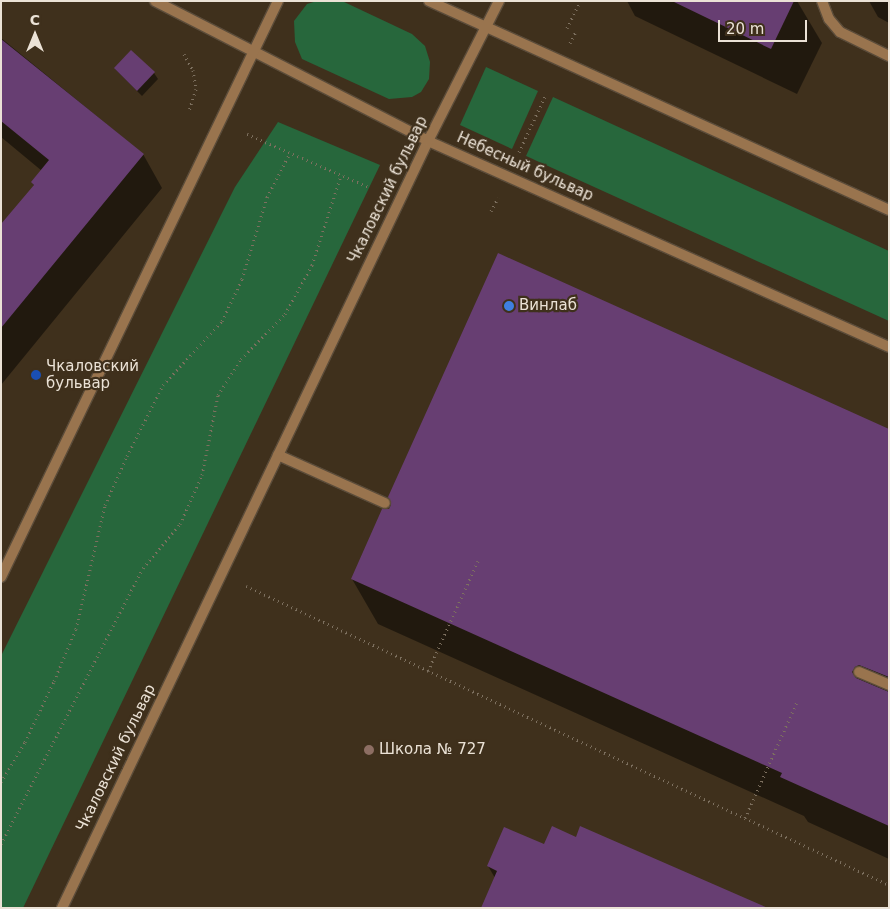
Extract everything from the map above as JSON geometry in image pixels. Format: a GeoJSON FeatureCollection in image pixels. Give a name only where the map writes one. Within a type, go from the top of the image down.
{"type":"FeatureCollection","features":[{"type":"Feature","properties":{"kind":"street","name":"Небесный бульвар"},"geometry":{"type":"LineString","coordinates":[[155,1],[428,141],[889,347]]}},
{"type":"Feature","properties":{"kind":"street"},"geometry":{"type":"LineString","coordinates":[[1,576],[278,1]]}},
{"type":"Feature","properties":{"kind":"street"},"geometry":{"type":"LineString","coordinates":[[429,1],[889,210]]}},
{"type":"Feature","properties":{"kind":"street","name":"Чкаловский бульвар"},"geometry":{"type":"LineString","coordinates":[[62,908],[428,141],[499,1]]}},
{"type":"Feature","properties":{"kind":"street"},"geometry":{"type":"LineString","coordinates":[[822,1],[829,19],[840,32],[889,56]]}},
{"type":"Feature","properties":{"kind":"street"},"geometry":{"type":"LineString","coordinates":[[278,455],[385,503]]}},
{"type":"Feature","properties":{"kind":"street"},"geometry":{"type":"LineString","coordinates":[[859,672],[889,686]]}},
{"type":"Feature","properties":{"kind":"path"},"geometry":{"type":"LineString","coordinates":[[567,28],[580,1]]}},
{"type":"Feature","properties":{"kind":"path"},"geometry":{"type":"LineString","coordinates":[[570,43],[576,31]]}},
{"type":"Feature","properties":{"kind":"path"},"geometry":{"type":"LineString","coordinates":[[184,54],[192,70],[196,89],[189,110]]}},
{"type":"Feature","properties":{"kind":"path"},"geometry":{"type":"LineString","coordinates":[[519,152],[546,94]]}},
{"type":"Feature","properties":{"kind":"path"},"geometry":{"type":"LineString","coordinates":[[247,134],[369,187]]}},
{"type":"Feature","properties":{"kind":"path"},"geometry":{"type":"LineString","coordinates":[[1,782],[54,681],[76,629],[102,514],[120,472],[163,385],[222,321],[242,279],[267,197],[290,153]]}},
{"type":"Feature","properties":{"kind":"path"},"geometry":{"type":"LineString","coordinates":[[1,844],[144,568],[180,524],[202,474],[218,395],[241,359],[285,314],[312,264],[341,175]]}},
{"type":"Feature","properties":{"kind":"path"},"geometry":{"type":"LineString","coordinates":[[492,210],[498,198]]}},
{"type":"Feature","properties":{"kind":"path"},"geometry":{"type":"LineString","coordinates":[[428,671],[478,561]]}},
{"type":"Feature","properties":{"kind":"path"},"geometry":{"type":"LineString","coordinates":[[246,586],[889,885]]}},
{"type":"Feature","properties":{"kind":"path"},"geometry":{"type":"LineString","coordinates":[[745,818],[797,702]]}},
{"type":"Feature","properties":{"kind":"green space"},"geometry":{"type":"Polygon","coordinates":[[[317,1],[342,1],[412,34],[425,46],[430,62],[429,79],[421,92],[412,97],[389,99],[302,59],[295,42],[294,21],[307,4],[317,1]]]}},
{"type":"Feature","properties":{"kind":"green space"},"geometry":{"type":"Polygon","coordinates":[[[486,67],[538,91],[512,149],[460,125],[486,67]]]}},
{"type":"Feature","properties":{"kind":"green space"},"geometry":{"type":"Polygon","coordinates":[[[553,97],[889,251],[889,321],[526,156],[553,97]]]}},
{"type":"Feature","properties":{"kind":"green space"},"geometry":{"type":"Polygon","coordinates":[[[278,122],[380,165],[23,908],[1,908],[1,656],[235,187],[278,122]]]}},
{"type":"Feature","properties":{"kind":"building"},"geometry":{"type":"Polygon","coordinates":[[[672,1],[794,1],[771,49],[672,1]]]}},
{"type":"Feature","properties":{"kind":"building"},"geometry":{"type":"Polygon","coordinates":[[[1,39],[144,154],[1,328],[1,224],[34,185],[31,182],[49,160],[1,121],[1,39]]]}},
{"type":"Feature","properties":{"kind":"building"},"geometry":{"type":"Polygon","coordinates":[[[131,50],[155,72],[137,91],[114,68],[131,50]]]}},
{"type":"Feature","properties":{"kind":"building"},"geometry":{"type":"Polygon","coordinates":[[[498,253],[889,429],[889,677],[859,665],[852,672],[856,678],[889,692],[889,826],[780,777],[782,773],[351,579],[382,509],[389,509],[391,505],[388,497],[498,253]]]}},
{"type":"Feature","properties":{"kind":"building"},"geometry":{"type":"Polygon","coordinates":[[[552,826],[576,837],[580,826],[768,908],[481,908],[497,871],[487,866],[504,827],[544,844],[552,826]]]}},
{"type":"Feature","properties":{"kind":"place","name":"Винлаб"},"geometry":{"type":"Point","coordinates":[509,306]}},
{"type":"Feature","properties":{"kind":"place","name":"Чкаловский бульвар"},"geometry":{"type":"Point","coordinates":[36,375]}},
{"type":"Feature","properties":{"kind":"place","name":"Школа № 727"},"geometry":{"type":"Point","coordinates":[369,750]}}]}
